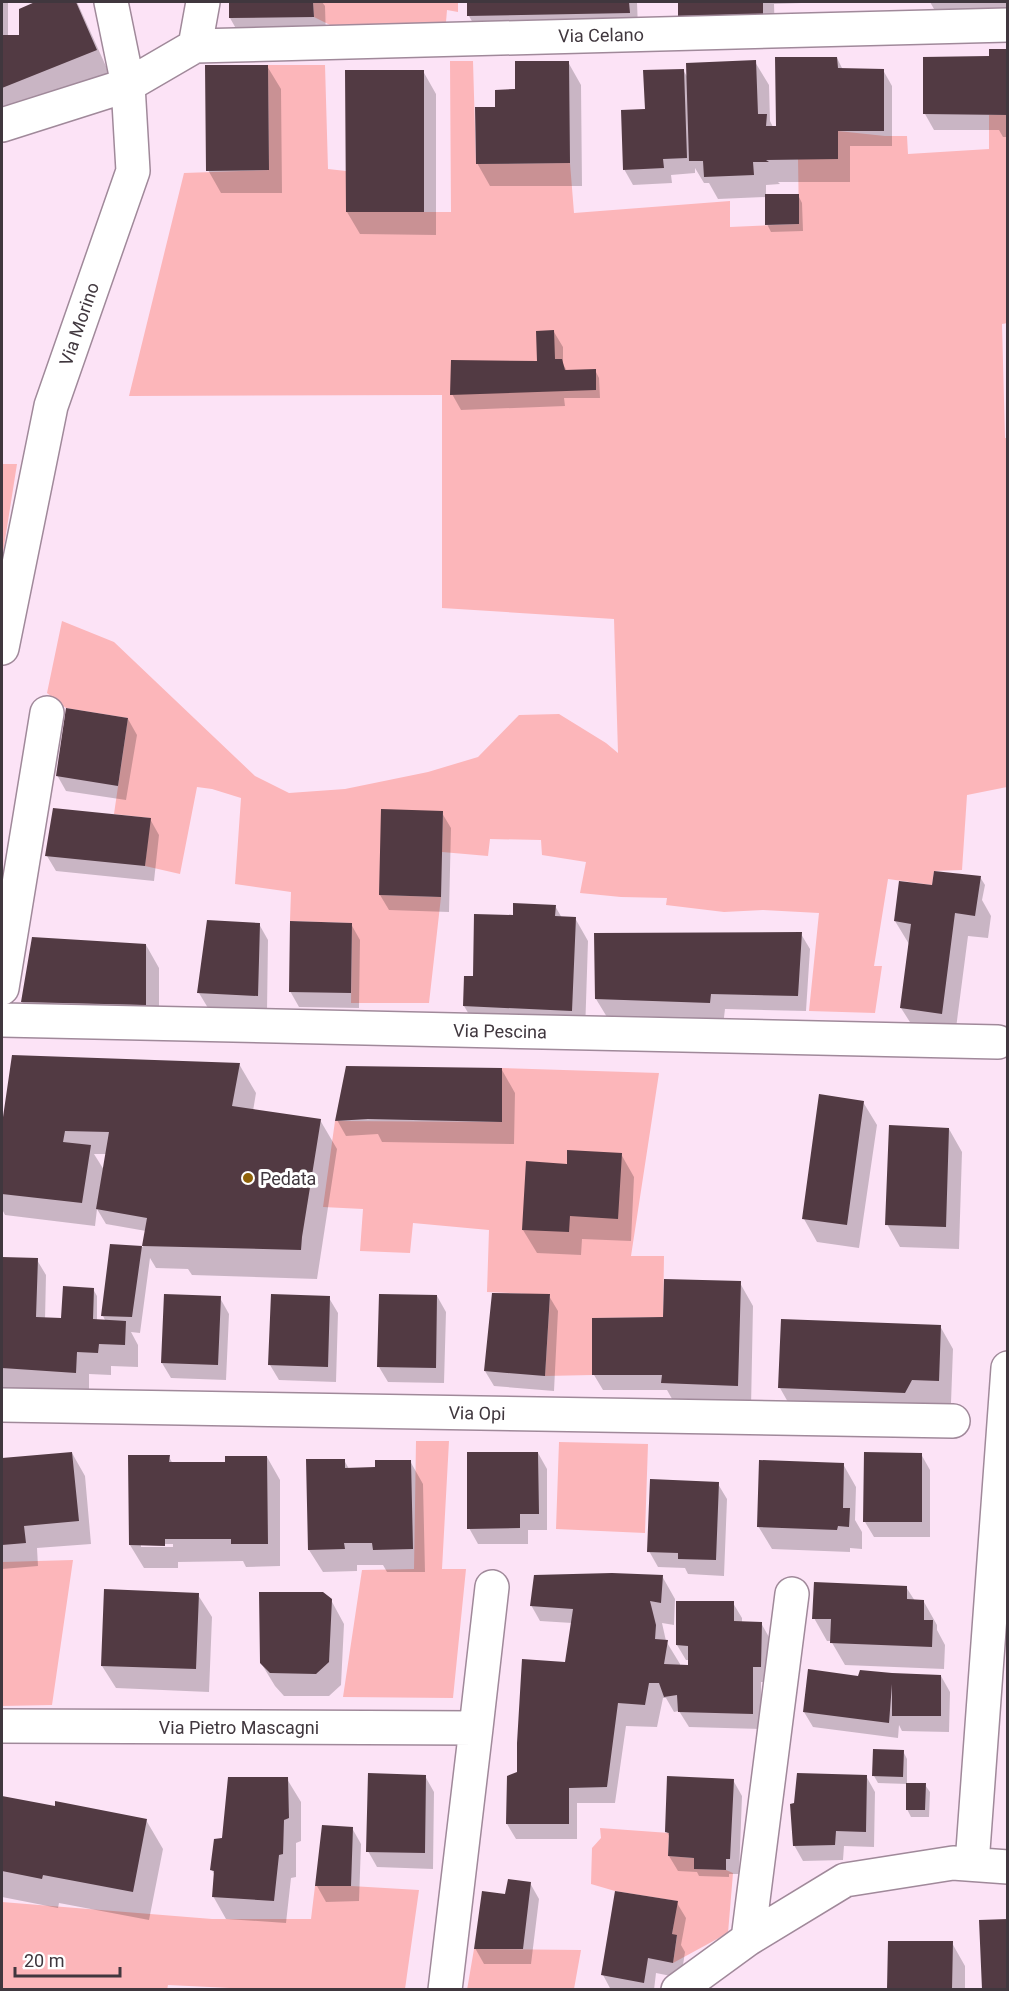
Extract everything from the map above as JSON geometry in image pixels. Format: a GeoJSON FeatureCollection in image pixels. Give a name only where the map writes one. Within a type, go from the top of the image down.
{"type":"FeatureCollection","features":[{"type":"Feature","properties":{"kind":"street","name":"Via Morino"},"geometry":{"type":"LineString","coordinates":[[2,648],[51,406],[133,171],[128,86],[111,2]]}},
{"type":"Feature","properties":{"kind":"street"},"geometry":{"type":"LineString","coordinates":[[2,125],[128,86],[195,46],[203,2]]}},
{"type":"Feature","properties":{"kind":"street","name":"Via Celano"},"geometry":{"type":"LineString","coordinates":[[195,46],[1008,25]]}},
{"type":"Feature","properties":{"kind":"street"},"geometry":{"type":"LineString","coordinates":[[2,988],[47,713]]}},
{"type":"Feature","properties":{"kind":"street","name":"Via Pescina"},"geometry":{"type":"LineString","coordinates":[[2,1020],[998,1042]]}},
{"type":"Feature","properties":{"kind":"street"},"geometry":{"type":"LineString","coordinates":[[972,1864],[1008,1368]]}},
{"type":"Feature","properties":{"kind":"street","name":"Via Opi"},"geometry":{"type":"LineString","coordinates":[[2,1404],[953,1421]]}},
{"type":"Feature","properties":{"kind":"street"},"geometry":{"type":"LineString","coordinates":[[445,1989],[492,1587]]}},
{"type":"Feature","properties":{"kind":"street"},"geometry":{"type":"LineString","coordinates":[[748,1939],[792,1594]]}},
{"type":"Feature","properties":{"kind":"street","name":"Via Pietro Mascagni"},"geometry":{"type":"LineString","coordinates":[[2,1726],[476,1728]]}},
{"type":"Feature","properties":{"kind":"street"},"geometry":{"type":"LineString","coordinates":[[678,1989],[748,1939],[845,1880],[953,1863],[1008,1867]]}},
{"type":"Feature","properties":{"kind":"shaded area"},"geometry":{"type":"Polygon","coordinates":[[[313,2],[458,2],[458,12],[447,10],[446,22],[334,27],[314,17],[313,2]]]}},
{"type":"Feature","properties":{"kind":"shaded area"},"geometry":{"type":"Polygon","coordinates":[[[450,61],[473,61],[476,164],[570,163],[574,213],[730,201],[730,227],[799,224],[798,159],[838,159],[838,131],[907,136],[908,154],[989,149],[989,115],[1007,115],[1008,323],[1002,324],[1005,438],[1008,438],[1007,787],[967,795],[962,870],[934,871],[932,885],[888,879],[874,966],[882,966],[875,1013],[809,1011],[819,913],[763,910],[724,912],[666,905],[667,898],[580,893],[586,862],[542,855],[541,840],[490,839],[488,856],[442,852],[443,811],[379,895],[441,897],[429,1003],[351,1003],[352,923],[290,921],[291,892],[235,884],[241,798],[197,787],[180,874],[145,866],[150,818],[114,814],[128,718],[66,708],[47,693],[62,621],[114,642],[255,776],[289,793],[345,789],[428,772],[478,757],[519,715],[559,714],[618,753],[614,619],[442,608],[442,395],[129,396],[184,173],[269,170],[268,65],[325,65],[328,169],[346,171],[346,212],[451,212],[450,61]]]}},
{"type":"Feature","properties":{"kind":"shaded area"},"geometry":{"type":"Polygon","coordinates":[[[2,464],[17,464],[2,559],[2,464]]]}},
{"type":"Feature","properties":{"kind":"shaded area"},"geometry":{"type":"Polygon","coordinates":[[[502,1068],[659,1073],[631,1256],[664,1256],[663,1317],[592,1318],[592,1375],[545,1376],[550,1295],[487,1292],[489,1230],[413,1223],[410,1253],[360,1251],[363,1209],[323,1207],[335,1121],[501,1122],[502,1068]]]}},
{"type":"Feature","properties":{"kind":"shaded area"},"geometry":{"type":"Polygon","coordinates":[[[416,1441],[449,1441],[442,1569],[466,1569],[453,1698],[343,1697],[362,1570],[414,1569],[416,1441]]]}},
{"type":"Feature","properties":{"kind":"shaded area"},"geometry":{"type":"Polygon","coordinates":[[[559,1442],[648,1444],[645,1533],[556,1529],[559,1442]]]}},
{"type":"Feature","properties":{"kind":"shaded area"},"geometry":{"type":"Polygon","coordinates":[[[73,1560],[52,1705],[2,1706],[2,1562],[73,1560]]]}},
{"type":"Feature","properties":{"kind":"shaded area"},"geometry":{"type":"Polygon","coordinates":[[[600,1828],[669,1833],[668,1856],[694,1858],[694,1869],[726,1870],[733,1873],[728,1933],[673,1963],[677,1936],[672,1934],[677,1901],[615,1891],[591,1884],[592,1848],[601,1838],[600,1828]]]}},
{"type":"Feature","properties":{"kind":"shaded area"},"geometry":{"type":"Polygon","coordinates":[[[315,1886],[419,1890],[405,1989],[270,1990],[168,1985],[167,1990],[2,1989],[2,1902],[212,1919],[311,1919],[315,1886]]]}},
{"type":"Feature","properties":{"kind":"shaded area"},"geometry":{"type":"Polygon","coordinates":[[[474,1949],[581,1950],[574,1989],[467,1990],[474,1949]]]}},
{"type":"Feature","properties":{"kind":"building"},"geometry":{"type":"Polygon","coordinates":[[[35,2],[76,2],[97,50],[2,88],[2,35],[19,35],[19,9],[35,2]]]}},
{"type":"Feature","properties":{"kind":"building"},"geometry":{"type":"Polygon","coordinates":[[[229,2],[313,2],[314,17],[229,18],[229,2]]]}},
{"type":"Feature","properties":{"kind":"building"},"geometry":{"type":"Polygon","coordinates":[[[467,2],[629,2],[630,13],[467,16],[467,2]]]}},
{"type":"Feature","properties":{"kind":"building"},"geometry":{"type":"Polygon","coordinates":[[[678,2],[763,2],[763,14],[678,16],[678,2]]]}},
{"type":"Feature","properties":{"kind":"building"},"geometry":{"type":"Polygon","coordinates":[[[989,49],[1008,49],[1008,115],[923,114],[923,57],[989,56],[989,49]]]}},
{"type":"Feature","properties":{"kind":"building"},"geometry":{"type":"Polygon","coordinates":[[[775,57],[837,57],[838,68],[884,69],[884,131],[838,131],[838,159],[766,160],[769,162],[753,162],[754,175],[704,177],[703,161],[689,161],[686,63],[756,60],[758,114],[767,114],[766,126],[776,126],[775,57]]]}},
{"type":"Feature","properties":{"kind":"building"},"geometry":{"type":"Polygon","coordinates":[[[515,61],[569,61],[570,163],[476,164],[475,107],[495,107],[495,90],[515,89],[515,61]]]}},
{"type":"Feature","properties":{"kind":"building"},"geometry":{"type":"Polygon","coordinates":[[[205,65],[268,65],[269,170],[206,171],[205,65]]]}},
{"type":"Feature","properties":{"kind":"building"},"geometry":{"type":"Polygon","coordinates":[[[684,69],[687,158],[663,159],[664,168],[623,170],[621,110],[645,109],[643,70],[684,69]]]}},
{"type":"Feature","properties":{"kind":"building"},"geometry":{"type":"Polygon","coordinates":[[[345,70],[424,70],[424,212],[346,212],[345,70]]]}},
{"type":"Feature","properties":{"kind":"building"},"geometry":{"type":"Polygon","coordinates":[[[765,194],[799,194],[799,224],[765,225],[765,194]]]}},
{"type":"Feature","properties":{"kind":"building"},"geometry":{"type":"Polygon","coordinates":[[[554,330],[555,359],[562,359],[565,370],[596,369],[596,390],[450,395],[451,360],[537,361],[536,331],[554,330]]]}},
{"type":"Feature","properties":{"kind":"building"},"geometry":{"type":"Polygon","coordinates":[[[66,708],[128,718],[118,786],[56,776],[66,708]]]}},
{"type":"Feature","properties":{"kind":"building"},"geometry":{"type":"Polygon","coordinates":[[[53,808],[151,818],[145,866],[45,856],[53,808]]]}},
{"type":"Feature","properties":{"kind":"building"},"geometry":{"type":"Polygon","coordinates":[[[381,809],[443,811],[441,897],[379,895],[381,809]]]}},
{"type":"Feature","properties":{"kind":"building"},"geometry":{"type":"Polygon","coordinates":[[[934,871],[981,876],[975,916],[955,913],[942,1014],[900,1008],[911,924],[894,921],[899,881],[932,885],[934,871]]]}},
{"type":"Feature","properties":{"kind":"building"},"geometry":{"type":"Polygon","coordinates":[[[513,903],[556,905],[555,916],[576,917],[572,1011],[463,1006],[464,976],[473,976],[474,914],[513,915],[513,903]]]}},
{"type":"Feature","properties":{"kind":"building"},"geometry":{"type":"Polygon","coordinates":[[[207,920],[260,923],[258,996],[197,993],[207,920]]]}},
{"type":"Feature","properties":{"kind":"building"},"geometry":{"type":"Polygon","coordinates":[[[290,921],[352,923],[351,993],[289,992],[290,921]]]}},
{"type":"Feature","properties":{"kind":"building"},"geometry":{"type":"Polygon","coordinates":[[[802,932],[798,996],[711,994],[710,1003],[595,999],[594,933],[802,932]]]}},
{"type":"Feature","properties":{"kind":"building"},"geometry":{"type":"Polygon","coordinates":[[[32,937],[146,944],[146,1005],[21,1002],[32,937]]]}},
{"type":"Feature","properties":{"kind":"building"},"geometry":{"type":"Polygon","coordinates":[[[12,1055],[240,1063],[232,1106],[321,1119],[301,1250],[142,1246],[147,1218],[96,1209],[109,1132],[65,1131],[63,1142],[91,1145],[82,1203],[2,1194],[2,1124],[12,1055]]]}},
{"type":"Feature","properties":{"kind":"building"},"geometry":{"type":"Polygon","coordinates":[[[346,1066],[502,1068],[502,1122],[368,1119],[335,1121],[346,1066]]]}},
{"type":"Feature","properties":{"kind":"building"},"geometry":{"type":"Polygon","coordinates":[[[819,1094],[864,1101],[847,1225],[802,1219],[819,1094]]]}},
{"type":"Feature","properties":{"kind":"building"},"geometry":{"type":"Polygon","coordinates":[[[889,1125],[949,1128],[946,1227],[885,1225],[889,1125]]]}},
{"type":"Feature","properties":{"kind":"building"},"geometry":{"type":"Polygon","coordinates":[[[567,1150],[622,1153],[618,1219],[570,1216],[569,1232],[522,1230],[526,1161],[567,1164],[567,1150]]]}},
{"type":"Feature","properties":{"kind":"building"},"geometry":{"type":"Polygon","coordinates":[[[110,1244],[142,1246],[132,1317],[101,1316],[110,1244]]]}},
{"type":"Feature","properties":{"kind":"building"},"geometry":{"type":"Polygon","coordinates":[[[2,1257],[38,1258],[36,1317],[61,1318],[63,1286],[94,1288],[93,1319],[126,1321],[125,1345],[99,1344],[98,1353],[77,1352],[76,1373],[2,1368],[2,1257]]]}},
{"type":"Feature","properties":{"kind":"building"},"geometry":{"type":"Polygon","coordinates":[[[664,1279],[741,1281],[738,1386],[661,1383],[662,1375],[592,1375],[592,1318],[663,1317],[664,1279]]]}},
{"type":"Feature","properties":{"kind":"building"},"geometry":{"type":"Polygon","coordinates":[[[492,1293],[550,1294],[545,1376],[484,1371],[492,1293]]]}},
{"type":"Feature","properties":{"kind":"building"},"geometry":{"type":"Polygon","coordinates":[[[164,1294],[221,1296],[218,1365],[161,1363],[164,1294]]]}},
{"type":"Feature","properties":{"kind":"building"},"geometry":{"type":"Polygon","coordinates":[[[271,1294],[330,1296],[328,1367],[268,1365],[271,1294]]]}},
{"type":"Feature","properties":{"kind":"building"},"geometry":{"type":"Polygon","coordinates":[[[379,1294],[437,1295],[436,1368],[377,1367],[379,1294]]]}},
{"type":"Feature","properties":{"kind":"building"},"geometry":{"type":"Polygon","coordinates":[[[781,1319],[941,1325],[939,1381],[912,1380],[905,1393],[778,1388],[781,1319]]]}},
{"type":"Feature","properties":{"kind":"building"},"geometry":{"type":"Polygon","coordinates":[[[72,1452],[79,1521],[24,1526],[26,1543],[2,1545],[2,1458],[72,1452]]]}},
{"type":"Feature","properties":{"kind":"building"},"geometry":{"type":"Polygon","coordinates":[[[467,1452],[538,1452],[539,1514],[520,1514],[520,1528],[467,1529],[467,1452]]]}},
{"type":"Feature","properties":{"kind":"building"},"geometry":{"type":"Polygon","coordinates":[[[864,1452],[922,1453],[922,1522],[863,1522],[864,1452]]]}},
{"type":"Feature","properties":{"kind":"building"},"geometry":{"type":"Polygon","coordinates":[[[128,1455],[170,1455],[169,1462],[225,1462],[225,1456],[267,1456],[268,1544],[231,1544],[231,1539],[165,1539],[165,1546],[129,1545],[128,1455]]]}},
{"type":"Feature","properties":{"kind":"building"},"geometry":{"type":"Polygon","coordinates":[[[306,1459],[345,1459],[345,1468],[375,1467],[375,1460],[411,1460],[413,1549],[373,1550],[372,1543],[344,1543],[345,1549],[308,1550],[306,1459]]]}},
{"type":"Feature","properties":{"kind":"building"},"geometry":{"type":"Polygon","coordinates":[[[759,1460],[844,1463],[843,1508],[850,1508],[849,1527],[838,1526],[837,1530],[757,1527],[759,1460]]]}},
{"type":"Feature","properties":{"kind":"building"},"geometry":{"type":"Polygon","coordinates":[[[650,1479],[719,1482],[716,1560],[678,1559],[678,1553],[647,1552],[650,1479]]]}},
{"type":"Feature","properties":{"kind":"building"},"geometry":{"type":"Polygon","coordinates":[[[612,1573],[663,1575],[661,1603],[650,1601],[656,1625],[655,1639],[668,1640],[664,1664],[688,1665],[688,1646],[676,1645],[676,1601],[734,1601],[734,1621],[762,1622],[761,1667],[753,1667],[753,1714],[678,1712],[677,1695],[664,1697],[659,1683],[649,1683],[645,1705],[618,1703],[607,1787],[569,1788],[569,1824],[506,1824],[507,1776],[517,1772],[522,1659],[565,1662],[573,1609],[530,1606],[534,1575],[612,1573]]]}},
{"type":"Feature","properties":{"kind":"building"},"geometry":{"type":"Polygon","coordinates":[[[814,1582],[907,1586],[907,1599],[924,1600],[924,1620],[933,1620],[932,1647],[830,1643],[831,1619],[812,1619],[814,1582]]]}},
{"type":"Feature","properties":{"kind":"building"},"geometry":{"type":"Polygon","coordinates":[[[104,1589],[199,1593],[196,1669],[101,1666],[104,1589]]]}},
{"type":"Feature","properties":{"kind":"building"},"geometry":{"type":"Polygon","coordinates":[[[259,1592],[323,1592],[332,1599],[329,1662],[316,1674],[270,1673],[260,1663],[259,1592]]]}},
{"type":"Feature","properties":{"kind":"building"},"geometry":{"type":"Polygon","coordinates":[[[808,1669],[858,1676],[860,1670],[941,1675],[941,1716],[892,1716],[892,1684],[889,1723],[803,1712],[808,1669]]]}},
{"type":"Feature","properties":{"kind":"building"},"geometry":{"type":"Polygon","coordinates":[[[873,1749],[904,1750],[903,1777],[872,1776],[873,1749]]]}},
{"type":"Feature","properties":{"kind":"building"},"geometry":{"type":"Polygon","coordinates":[[[368,1773],[426,1775],[425,1853],[366,1852],[368,1773]]]}},
{"type":"Feature","properties":{"kind":"building"},"geometry":{"type":"Polygon","coordinates":[[[797,1773],[867,1775],[866,1832],[836,1831],[835,1845],[793,1846],[790,1804],[794,1803],[797,1773]]]}},
{"type":"Feature","properties":{"kind":"building"},"geometry":{"type":"Polygon","coordinates":[[[667,1776],[734,1779],[730,1859],[726,1859],[726,1870],[694,1869],[694,1858],[668,1856],[669,1833],[665,1832],[667,1776]]]}},
{"type":"Feature","properties":{"kind":"building"},"geometry":{"type":"Polygon","coordinates":[[[228,1777],[288,1777],[289,1818],[284,1820],[283,1854],[279,1855],[274,1901],[212,1897],[214,1871],[210,1870],[214,1839],[222,1838],[228,1777]]]}},
{"type":"Feature","properties":{"kind":"building"},"geometry":{"type":"Polygon","coordinates":[[[906,1783],[926,1783],[925,1810],[906,1810],[906,1783]]]}},
{"type":"Feature","properties":{"kind":"building"},"geometry":{"type":"Polygon","coordinates":[[[2,1796],[55,1806],[55,1801],[147,1819],[133,1892],[43,1875],[42,1879],[2,1871],[2,1796]]]}},
{"type":"Feature","properties":{"kind":"building"},"geometry":{"type":"Polygon","coordinates":[[[322,1825],[353,1827],[351,1886],[315,1886],[322,1825]]]}},
{"type":"Feature","properties":{"kind":"building"},"geometry":{"type":"Polygon","coordinates":[[[508,1879],[531,1882],[523,1949],[474,1949],[482,1891],[505,1894],[508,1879]]]}},
{"type":"Feature","properties":{"kind":"building"},"geometry":{"type":"Polygon","coordinates":[[[615,1891],[678,1901],[672,1934],[677,1935],[673,1963],[648,1958],[644,1983],[601,1975],[615,1891]]]}},
{"type":"Feature","properties":{"kind":"building"},"geometry":{"type":"Polygon","coordinates":[[[1008,1919],[1008,1989],[982,1989],[979,1920],[1008,1919]]]}},
{"type":"Feature","properties":{"kind":"building"},"geometry":{"type":"Polygon","coordinates":[[[888,1941],[953,1941],[952,1989],[887,1989],[888,1941]]]}},
{"type":"Feature","properties":{"kind":"place","name":"Pedata"},"geometry":{"type":"Point","coordinates":[248,1178]}}]}
